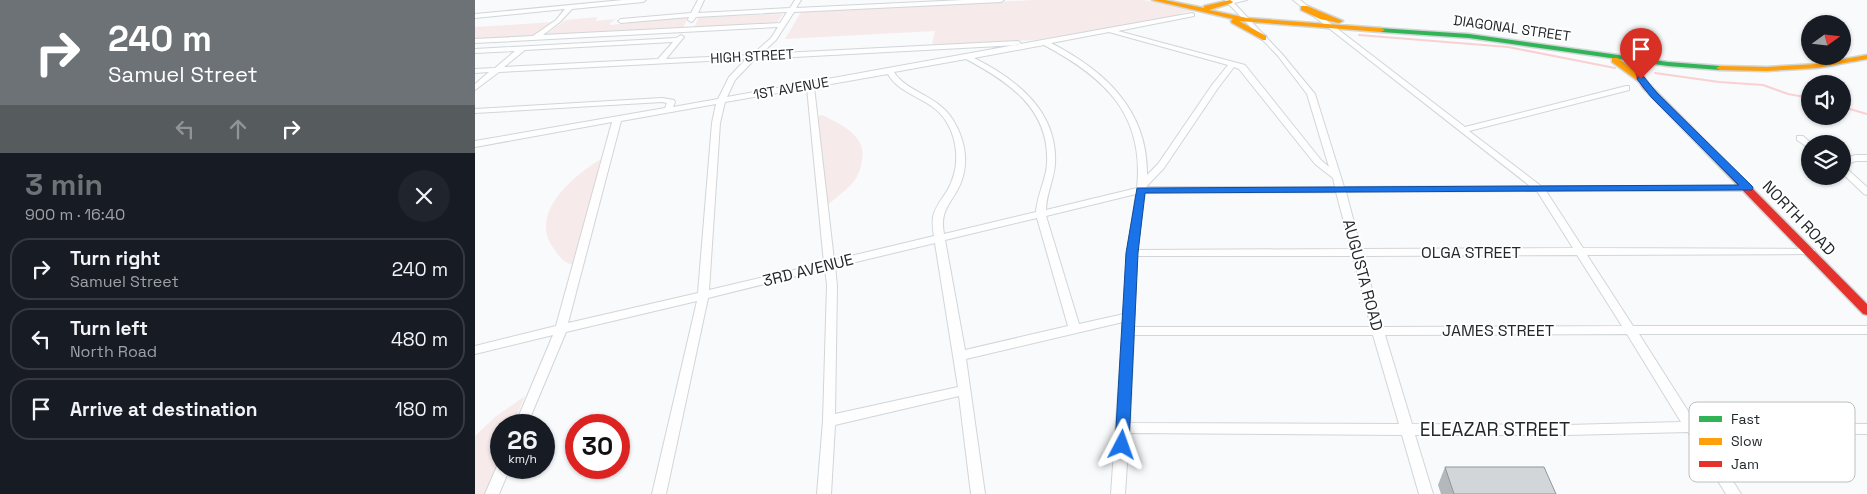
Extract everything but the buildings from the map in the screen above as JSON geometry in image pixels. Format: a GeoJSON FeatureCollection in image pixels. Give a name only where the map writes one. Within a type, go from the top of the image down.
{"type":"FeatureCollection","features":[{"type":"Feature","properties":{"kind":"main road","name":"DIAGONAL STREET"},"geometry":{"type":"LineString","coordinates":[[1155,0],[1224,16],[1326,24],[1372,30],[1485,38],[1603,56],[1743,63],[1801,61]]}},
{"type":"Feature","properties":{"kind":"main road","name":"DIAGONAL STREET"},"geometry":{"type":"LineString","coordinates":[[1171,0],[1244,17]]}},
{"type":"Feature","properties":{"kind":"main road"},"geometry":{"type":"LineString","coordinates":[[1207,8],[1229,1]]}},
{"type":"Feature","properties":{"kind":"main road"},"geometry":{"type":"LineString","coordinates":[[1300,4],[1328,18],[1349,23]]}},
{"type":"Feature","properties":{"kind":"main road"},"geometry":{"type":"LineString","coordinates":[[1224,16],[1247,27],[1263,38]]}},
{"type":"Feature","properties":{"kind":"main road","name":"DIAGONAL STREET"},"geometry":{"type":"LineString","coordinates":[[1326,24],[1349,23],[1480,32],[1672,65],[1730,69],[1779,69],[1833,64],[1867,58]]}},
{"type":"Feature","properties":{"kind":"main road"},"geometry":{"type":"LineString","coordinates":[[1351,43],[1349,38],[1351,34],[1372,30]]}},
{"type":"Feature","properties":{"kind":"main road"},"geometry":{"type":"LineString","coordinates":[[1851,53],[1867,50]]}},
{"type":"Feature","properties":{"kind":"main road"},"geometry":{"type":"LineString","coordinates":[[1603,56],[1623,64],[1642,80],[1647,70],[1654,67],[1672,65]]}},
{"type":"Feature","properties":{"kind":"main road","name":"NORTH ROAD"},"geometry":{"type":"LineString","coordinates":[[1635,58],[1642,80],[1867,311]]}},
{"type":"Feature","properties":{"kind":"street"},"geometry":{"type":"LineString","coordinates":[[475,88],[557,21],[576,0]]}},
{"type":"Feature","properties":{"kind":"street"},"geometry":{"type":"LineString","coordinates":[[475,16],[643,0]]}},
{"type":"Feature","properties":{"kind":"street"},"geometry":{"type":"LineString","coordinates":[[660,61],[687,30],[701,0]]}},
{"type":"Feature","properties":{"kind":"street"},"geometry":{"type":"LineString","coordinates":[[659,494],[703,296],[716,123],[721,101],[731,79],[774,39],[793,11],[798,0]]}},
{"type":"Feature","properties":{"kind":"street"},"geometry":{"type":"LineString","coordinates":[[621,21],[924,2],[1001,0]]}},
{"type":"Feature","properties":{"kind":"street"},"geometry":{"type":"LineString","coordinates":[[1229,1],[1244,0]]}},
{"type":"Feature","properties":{"kind":"street","name":"AUGUSTA ROAD"},"geometry":{"type":"LineString","coordinates":[[1229,1],[1280,55],[1311,94],[1337,177],[1378,331],[1426,494]]}},
{"type":"Feature","properties":{"kind":"street"},"geometry":{"type":"LineString","coordinates":[[1300,4],[1541,190],[1689,422]]}},
{"type":"Feature","properties":{"kind":"street","name":"1ST AVENUE"},"geometry":{"type":"LineString","coordinates":[[476,146],[1192,15]]}},
{"type":"Feature","properties":{"kind":"street"},"geometry":{"type":"LineString","coordinates":[[475,41],[783,25]]}},
{"type":"Feature","properties":{"kind":"street","name":"1ST AVENUE"},"geometry":{"type":"LineString","coordinates":[[1107,30],[1233,64]]}},
{"type":"Feature","properties":{"kind":"street"},"geometry":{"type":"LineString","coordinates":[[475,51],[678,40]]}},
{"type":"Feature","properties":{"kind":"street"},"geometry":{"type":"LineString","coordinates":[[1044,42],[1078,60],[1097,75],[1125,108],[1140,142],[1142,187],[1132,253],[1130,316],[1118,494]]}},
{"type":"Feature","properties":{"kind":"street","name":"HIGH STREET"},"geometry":{"type":"LineString","coordinates":[[475,71],[1001,43],[1029,45]]}},
{"type":"Feature","properties":{"kind":"street"},"geometry":{"type":"LineString","coordinates":[[967,57],[1015,85],[1031,99],[1039,111],[1051,147],[1050,173],[1041,213],[1075,330]]}},
{"type":"Feature","properties":{"kind":"street"},"geometry":{"type":"LineString","coordinates":[[1142,187],[1161,166],[1233,64],[1245,70],[1318,162],[1337,177]]}},
{"type":"Feature","properties":{"kind":"street"},"geometry":{"type":"LineString","coordinates":[[890,71],[895,80],[938,106],[950,120],[961,144],[959,171],[954,186],[937,217],[960,356],[978,494]]}},
{"type":"Feature","properties":{"kind":"street"},"geometry":{"type":"LineString","coordinates":[[810,85],[831,264],[829,421],[824,494]]}},
{"type":"Feature","properties":{"kind":"street"},"geometry":{"type":"LineString","coordinates":[[1462,130],[1626,88]]}},
{"type":"Feature","properties":{"kind":"street"},"geometry":{"type":"LineString","coordinates":[[475,111],[662,100],[671,102],[668,110]]}},
{"type":"Feature","properties":{"kind":"street"},"geometry":{"type":"LineString","coordinates":[[526,414],[561,330],[617,119]]}},
{"type":"Feature","properties":{"kind":"street"},"geometry":{"type":"LineString","coordinates":[[1851,160],[1867,158]]}},
{"type":"Feature","properties":{"kind":"street"},"geometry":{"type":"LineString","coordinates":[[1851,177],[1867,192]]}},
{"type":"Feature","properties":{"kind":"street","name":"3RD AVENUE"},"geometry":{"type":"LineString","coordinates":[[475,350],[941,238],[1142,187],[1541,190],[1748,188]]}},
{"type":"Feature","properties":{"kind":"street","name":"OLGA STREET"},"geometry":{"type":"LineString","coordinates":[[1132,253],[1810,251]]}},
{"type":"Feature","properties":{"kind":"street"},"geometry":{"type":"LineString","coordinates":[[960,356],[1130,316]]}},
{"type":"Feature","properties":{"kind":"street","name":"JAMES STREET"},"geometry":{"type":"LineString","coordinates":[[1129,331],[1867,330]]}},
{"type":"Feature","properties":{"kind":"street"},"geometry":{"type":"LineString","coordinates":[[829,421],[964,390]]}},
{"type":"Feature","properties":{"kind":"street","name":"ELEAZAR STREET"},"geometry":{"type":"LineString","coordinates":[[1123,428],[1689,427]]}},
{"type":"Feature","properties":{"kind":"street"},"geometry":{"type":"LineString","coordinates":[[492,494],[498,479]]}},
{"type":"Feature","properties":{"kind":"street"},"geometry":{"type":"LineString","coordinates":[[1726,482],[1734,494]]}},
{"type":"Feature","properties":{"kind":"shaded area"},"geometry":{"type":"Polygon","coordinates":[[[1034,0],[1144,0],[1193,11],[1181,13],[1180,16],[1036,40],[932,45],[935,31],[785,39],[801,12],[1034,0]]]}},
{"type":"Feature","properties":{"kind":"shaded area"},"geometry":{"type":"Polygon","coordinates":[[[783,14],[775,25],[694,28],[699,17],[783,14]]]}},
{"type":"Feature","properties":{"kind":"shaded area"},"geometry":{"type":"Polygon","coordinates":[[[598,17],[595,21],[616,19],[610,25],[688,17],[683,29],[542,37],[566,20],[598,17]]]}},
{"type":"Feature","properties":{"kind":"shaded area"},"geometry":{"type":"Polygon","coordinates":[[[553,22],[532,37],[475,40],[475,27],[553,22]]]}},
{"type":"Feature","properties":{"kind":"shaded area"},"geometry":{"type":"Polygon","coordinates":[[[822,115],[837,122],[851,132],[856,137],[862,151],[861,165],[856,179],[828,205],[818,116],[822,115]]]}},
{"type":"Feature","properties":{"kind":"shaded area"},"geometry":{"type":"Polygon","coordinates":[[[601,159],[574,265],[565,261],[554,249],[547,236],[546,222],[550,209],[567,185],[601,159]]]}},
{"type":"Feature","properties":{"kind":"shaded area"},"geometry":{"type":"Polygon","coordinates":[[[525,396],[518,414],[499,414],[525,396]]]}},
{"type":"Feature","properties":{"kind":"shaded area"},"geometry":{"type":"Polygon","coordinates":[[[490,422],[491,479],[485,494],[475,494],[475,436],[490,422]]]}},
{"type":"Feature","properties":{"kind":"waterway"},"geometry":{"type":"LineString","coordinates":[[1359,35],[1508,47],[1615,68]]}},
{"type":"Feature","properties":{"kind":"waterway"},"geometry":{"type":"LineString","coordinates":[[1655,73],[1719,82],[1763,85],[1801,96]]}},
{"type":"Feature","properties":{"kind":"waterway"},"geometry":{"type":"LineString","coordinates":[[1851,109],[1867,114]]}},
{"type":"Feature","properties":{"kind":"traffic: fast"},"geometry":{"type":"LineString","coordinates":[[1381,30],[1469,36],[1668,64],[1720,68]]}},
{"type":"Feature","properties":{"kind":"traffic: slow"},"geometry":{"type":"LineString","coordinates":[[1155,0],[1247,20],[1381,30]]}},
{"type":"Feature","properties":{"kind":"traffic: slow"},"geometry":{"type":"LineString","coordinates":[[1207,8],[1230,2]]}},
{"type":"Feature","properties":{"kind":"traffic: slow"},"geometry":{"type":"LineString","coordinates":[[1304,8],[1323,17],[1339,21]]}},
{"type":"Feature","properties":{"kind":"traffic: slow"},"geometry":{"type":"LineString","coordinates":[[1235,21],[1263,38]]}},
{"type":"Feature","properties":{"kind":"traffic: slow"},"geometry":{"type":"LineString","coordinates":[[1720,68],[1767,69],[1817,66],[1867,57]]}},
{"type":"Feature","properties":{"kind":"traffic: slow"},"geometry":{"type":"LineString","coordinates":[[1615,60],[1641,79]]}},
{"type":"Feature","properties":{"kind":"traffic: jam"},"geometry":{"type":"LineString","coordinates":[[1634,56],[1641,79],[1646,86],[1867,311]]}},
{"type":"Feature","properties":{"kind":"route"},"geometry":{"type":"LineString","coordinates":[[1122,445],[1132,253],[1141,190],[1748,188],[1645,86],[1641,79]]}}]}
